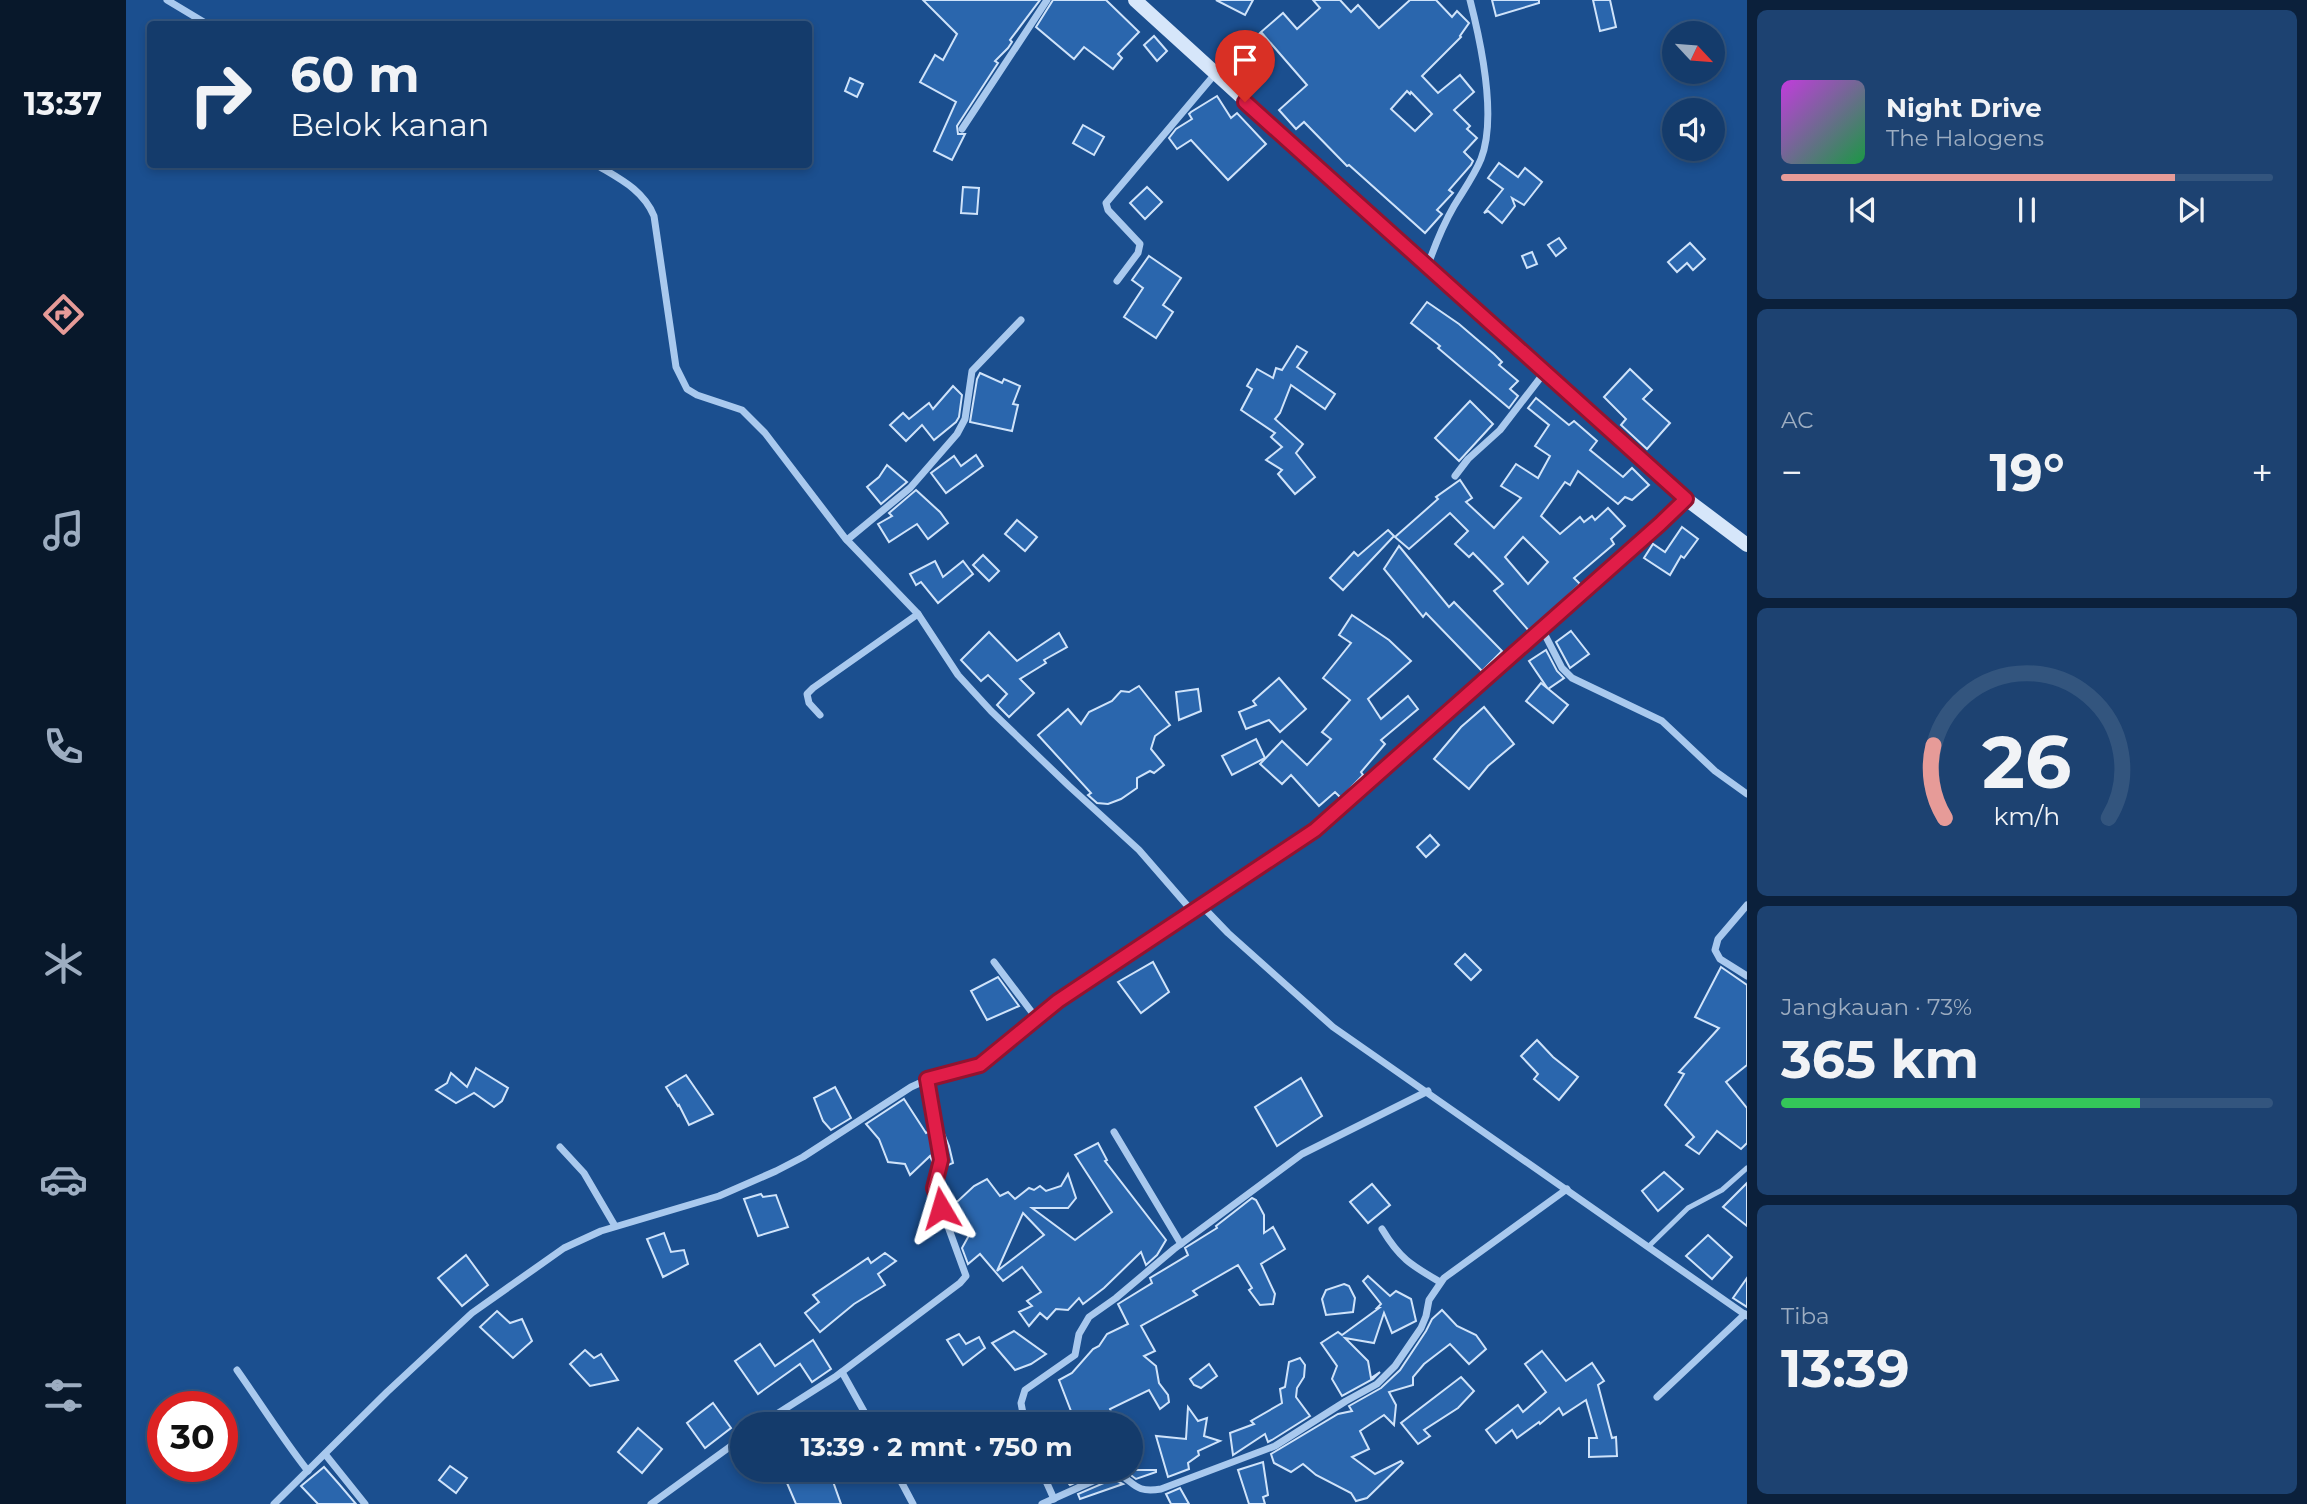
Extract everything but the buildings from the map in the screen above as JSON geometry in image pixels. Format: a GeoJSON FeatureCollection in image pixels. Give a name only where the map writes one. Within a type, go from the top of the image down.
{"type":"FeatureCollection","features":[{"type":"Feature","properties":{"kind":"main road"},"geometry":{"type":"LineString","coordinates":[[1135,0],[1686,499],[1747,545]]}},
{"type":"Feature","properties":{"kind":"street"},"geometry":{"type":"LineString","coordinates":[[167,0],[203,21]]}},
{"type":"Feature","properties":{"kind":"street"},"geometry":{"type":"LineString","coordinates":[[961,129],[1047,0]]}},
{"type":"Feature","properties":{"kind":"street"},"geometry":{"type":"LineString","coordinates":[[1427,265],[1442,229],[1480,160],[1488,137],[1488,107],[1479,35],[1470,0]]}},
{"type":"Feature","properties":{"kind":"street"},"geometry":{"type":"LineString","coordinates":[[1117,281],[1138,253],[1140,244],[1108,210],[1106,203],[1215,74]]}},
{"type":"Feature","properties":{"kind":"street"},"geometry":{"type":"LineString","coordinates":[[601,168],[636,190],[654,216],[677,367],[687,389],[742,410],[765,433],[847,540],[918,614],[958,675],[1069,786],[1139,850],[1192,911]]}},
{"type":"Feature","properties":{"kind":"street"},"geometry":{"type":"LineString","coordinates":[[847,540],[910,488],[957,434],[965,419],[972,371],[1021,320]]}},
{"type":"Feature","properties":{"kind":"street"},"geometry":{"type":"LineString","coordinates":[[1455,476],[1468,459],[1500,430],[1544,372]]}},
{"type":"Feature","properties":{"kind":"street"},"geometry":{"type":"LineString","coordinates":[[274,1504],[472,1313],[564,1248],[579,1239],[707,1200],[776,1171],[803,1157],[911,1087],[927,1079],[980,1065],[1058,1001],[1315,830],[1686,499]]}},
{"type":"Feature","properties":{"kind":"street"},"geometry":{"type":"LineString","coordinates":[[820,716],[809,703],[807,694],[918,614]]}},
{"type":"Feature","properties":{"kind":"street"},"geometry":{"type":"LineString","coordinates":[[1542,629],[1562,668],[1572,678],[1662,721],[1715,771],[1747,794]]}},
{"type":"Feature","properties":{"kind":"street"},"geometry":{"type":"LineString","coordinates":[[1747,905],[1715,946],[1720,959],[1747,976]]}},
{"type":"Feature","properties":{"kind":"street"},"geometry":{"type":"LineString","coordinates":[[1202,906],[1228,933],[1333,1027],[1746,1315],[1657,1397]]}},
{"type":"Feature","properties":{"kind":"street"},"geometry":{"type":"LineString","coordinates":[[994,962],[1037,1019]]}},
{"type":"Feature","properties":{"kind":"street"},"geometry":{"type":"LineString","coordinates":[[780,1412],[842,1372],[966,1276],[934,1188],[941,1160],[927,1079]]}},
{"type":"Feature","properties":{"kind":"street"},"geometry":{"type":"LineString","coordinates":[[1023,1412],[1021,1403],[1025,1390],[1075,1355],[1079,1334],[1089,1317],[1181,1244],[1302,1154],[1428,1091]]}},
{"type":"Feature","properties":{"kind":"street"},"geometry":{"type":"LineString","coordinates":[[1114,1132],[1181,1244]]}},
{"type":"Feature","properties":{"kind":"street"},"geometry":{"type":"LineString","coordinates":[[560,1147],[584,1173],[615,1227]]}},
{"type":"Feature","properties":{"kind":"street"},"geometry":{"type":"LineString","coordinates":[[1042,1504],[1114,1472],[1139,1489],[1161,1489],[1275,1446],[1377,1384],[1395,1366],[1421,1328],[1429,1300],[1440,1282],[1567,1189]]}},
{"type":"Feature","properties":{"kind":"street"},"geometry":{"type":"LineString","coordinates":[[1382,1229],[1406,1262],[1440,1282]]}},
{"type":"Feature","properties":{"kind":"street"},"geometry":{"type":"LineString","coordinates":[[237,1370],[279,1434],[308,1471]]}},
{"type":"Feature","properties":{"kind":"street"},"geometry":{"type":"LineString","coordinates":[[842,1372],[864,1412]]}},
{"type":"Feature","properties":{"kind":"street"},"geometry":{"type":"LineString","coordinates":[[651,1504],[730,1447]]}},
{"type":"Feature","properties":{"kind":"street"},"geometry":{"type":"LineString","coordinates":[[325,1454],[365,1504]]}},
{"type":"Feature","properties":{"kind":"street"},"geometry":{"type":"LineString","coordinates":[[901,1482],[913,1504]]}},
{"type":"Feature","properties":{"kind":"street"},"geometry":{"type":"LineString","coordinates":[[1046,1482],[1054,1499]]}},
{"type":"Feature","properties":{"kind":"lane"},"geometry":{"type":"LineString","coordinates":[[1649,1246],[1688,1208],[1722,1190],[1747,1168]]}},
{"type":"Feature","properties":{"kind":"route"},"geometry":{"type":"LineString","coordinates":[[941,1208],[934,1188],[941,1160],[927,1079],[980,1065],[1058,1001],[1315,830],[1686,499],[1245,102]]}}]}
